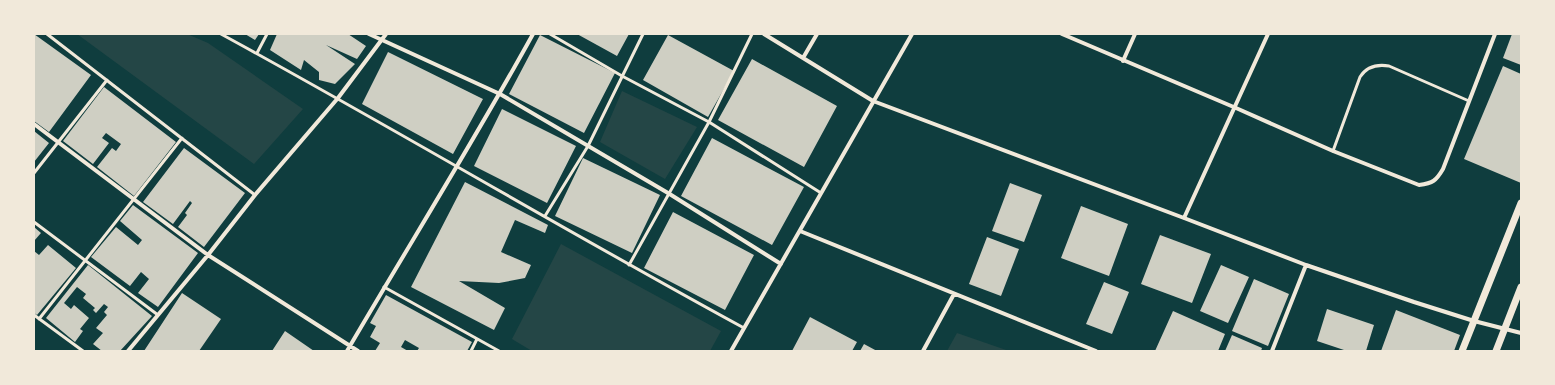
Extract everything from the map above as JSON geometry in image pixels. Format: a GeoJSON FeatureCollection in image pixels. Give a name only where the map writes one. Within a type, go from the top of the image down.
{"type":"FeatureCollection","features":[{"type":"Feature","properties":{"kind":"street"},"geometry":{"type":"LineString","coordinates":[[369,34],[500,94],[668,193],[781,264]]}},
{"type":"Feature","properties":{"kind":"street"},"geometry":{"type":"LineString","coordinates":[[128,351],[208,255],[255,195],[338,98],[386,34]]}},
{"type":"Feature","properties":{"kind":"street"},"geometry":{"type":"LineString","coordinates":[[347,351],[384,287],[457,168],[533,34]]}},
{"type":"Feature","properties":{"kind":"street"},"geometry":{"type":"LineString","coordinates":[[764,34],[873,101],[1306,265],[1474,321],[1521,333]]}},
{"type":"Feature","properties":{"kind":"street"},"geometry":{"type":"LineString","coordinates":[[804,58],[817,34]]}},
{"type":"Feature","properties":{"kind":"street"},"geometry":{"type":"LineString","coordinates":[[731,351],[912,34]]}},
{"type":"Feature","properties":{"kind":"street"},"geometry":{"type":"LineString","coordinates":[[1062,34],[1334,151],[1419,185],[1430,184],[1437,179],[1443,169],[1495,34]]}},
{"type":"Feature","properties":{"kind":"street"},"geometry":{"type":"LineString","coordinates":[[1123,61],[1136,34]]}},
{"type":"Feature","properties":{"kind":"street"},"geometry":{"type":"LineString","coordinates":[[1184,218],[1236,108],[1268,34]]}},
{"type":"Feature","properties":{"kind":"street"},"geometry":{"type":"LineString","coordinates":[[34,124],[208,255],[358,351]]}},
{"type":"Feature","properties":{"kind":"street"},"geometry":{"type":"LineString","coordinates":[[1462,351],[1521,203]]}},
{"type":"Feature","properties":{"kind":"street"},"geometry":{"type":"LineString","coordinates":[[800,231],[1096,351]]}},
{"type":"Feature","properties":{"kind":"street"},"geometry":{"type":"LineString","coordinates":[[1272,351],[1306,265]]}},
{"type":"Feature","properties":{"kind":"street"},"geometry":{"type":"LineString","coordinates":[[1496,351],[1521,287]]}},
{"type":"Feature","properties":{"kind":"street"},"geometry":{"type":"LineString","coordinates":[[924,351],[954,294]]}},
{"type":"Feature","properties":{"kind":"street"},"geometry":{"type":"LineString","coordinates":[[1081,351],[1082,346]]}},
{"type":"Feature","properties":{"kind":"lane"},"geometry":{"type":"LineString","coordinates":[[47,34],[255,195]]}},
{"type":"Feature","properties":{"kind":"lane"},"geometry":{"type":"LineString","coordinates":[[221,34],[338,98],[457,168],[546,216],[629,265],[744,328]]}},
{"type":"Feature","properties":{"kind":"lane"},"geometry":{"type":"LineString","coordinates":[[257,53],[267,34]]}},
{"type":"Feature","properties":{"kind":"lane"},"geometry":{"type":"LineString","coordinates":[[550,34],[622,76],[709,122],[821,193]]}},
{"type":"Feature","properties":{"kind":"lane"},"geometry":{"type":"LineString","coordinates":[[546,216],[588,146],[643,34]]}},
{"type":"Feature","properties":{"kind":"lane"},"geometry":{"type":"LineString","coordinates":[[629,265],[709,122],[752,34]]}},
{"type":"Feature","properties":{"kind":"lane"},"geometry":{"type":"LineString","coordinates":[[1334,151],[1360,77],[1364,70],[1373,66],[1389,66],[1470,101]]}},
{"type":"Feature","properties":{"kind":"lane"},"geometry":{"type":"LineString","coordinates":[[34,173],[106,80]]}},
{"type":"Feature","properties":{"kind":"lane"},"geometry":{"type":"LineString","coordinates":[[39,319],[182,138]]}},
{"type":"Feature","properties":{"kind":"lane"},"geometry":{"type":"LineString","coordinates":[[34,222],[158,315]]}},
{"type":"Feature","properties":{"kind":"lane"},"geometry":{"type":"LineString","coordinates":[[384,287],[499,351]]}},
{"type":"Feature","properties":{"kind":"lane"},"geometry":{"type":"LineString","coordinates":[[34,315],[83,351]]}},
{"type":"Feature","properties":{"kind":"lane"},"geometry":{"type":"LineString","coordinates":[[471,351],[478,339]]}},
{"type":"Feature","properties":{"kind":"shaded area"},"geometry":{"type":"Polygon","coordinates":[[[77,34],[187,34],[208,43],[303,109],[254,164],[77,34]]]}},
{"type":"Feature","properties":{"kind":"shaded area"},"geometry":{"type":"Polygon","coordinates":[[[622,91],[697,127],[665,179],[600,142],[622,91]]]}},
{"type":"Feature","properties":{"kind":"shaded area"},"geometry":{"type":"Polygon","coordinates":[[[561,244],[721,331],[710,351],[532,351],[512,339],[561,244]]]}},
{"type":"Feature","properties":{"kind":"shaded area"},"geometry":{"type":"Polygon","coordinates":[[[957,333],[1009,351],[947,351],[957,333]]]}},
{"type":"Feature","properties":{"kind":"building"},"geometry":{"type":"Polygon","coordinates":[[[34,34],[91,75],[49,132],[34,121],[34,34]]]}},
{"type":"Feature","properties":{"kind":"building"},"geometry":{"type":"Polygon","coordinates":[[[245,34],[259,34],[255,40],[245,34]]]}},
{"type":"Feature","properties":{"kind":"building"},"geometry":{"type":"Polygon","coordinates":[[[277,34],[348,34],[366,46],[357,59],[326,45],[355,64],[335,84],[319,80],[319,72],[304,60],[301,70],[270,50],[277,34]]]}},
{"type":"Feature","properties":{"kind":"building"},"geometry":{"type":"Polygon","coordinates":[[[577,34],[629,34],[617,56],[577,34]]]}},
{"type":"Feature","properties":{"kind":"building"},"geometry":{"type":"Polygon","coordinates":[[[1512,34],[1521,34],[1521,65],[1503,58],[1512,34]]]}},
{"type":"Feature","properties":{"kind":"building"},"geometry":{"type":"Polygon","coordinates":[[[540,35],[615,73],[584,133],[509,94],[540,35]]]}},
{"type":"Feature","properties":{"kind":"building"},"geometry":{"type":"Polygon","coordinates":[[[668,35],[734,71],[708,117],[643,80],[668,35]]]}},
{"type":"Feature","properties":{"kind":"building"},"geometry":{"type":"Polygon","coordinates":[[[388,52],[483,99],[453,154],[362,104],[388,52]]]}},
{"type":"Feature","properties":{"kind":"building"},"geometry":{"type":"Polygon","coordinates":[[[752,59],[837,106],[804,167],[718,120],[752,59]]]}},
{"type":"Feature","properties":{"kind":"building"},"geometry":{"type":"Polygon","coordinates":[[[1503,66],[1521,74],[1521,183],[1464,159],[1503,66]]]}},
{"type":"Feature","properties":{"kind":"building"},"geometry":{"type":"Polygon","coordinates":[[[104,87],[176,142],[134,196],[97,167],[112,148],[116,151],[121,144],[106,133],[102,138],[109,143],[93,164],[63,141],[104,87]]]}},
{"type":"Feature","properties":{"kind":"building"},"geometry":{"type":"Polygon","coordinates":[[[502,109],[576,146],[547,203],[474,166],[502,109]]]}},
{"type":"Feature","properties":{"kind":"building"},"geometry":{"type":"Polygon","coordinates":[[[34,131],[49,143],[34,162],[34,131]]]}},
{"type":"Feature","properties":{"kind":"building"},"geometry":{"type":"Polygon","coordinates":[[[712,138],[804,187],[772,245],[681,196],[712,138]]]}},
{"type":"Feature","properties":{"kind":"building"},"geometry":{"type":"Polygon","coordinates":[[[184,148],[245,193],[204,247],[178,227],[187,215],[185,213],[192,203],[190,201],[173,224],[143,202],[184,148]]]}},
{"type":"Feature","properties":{"kind":"building"},"geometry":{"type":"Polygon","coordinates":[[[583,158],[660,195],[632,253],[555,216],[583,158]]]}},
{"type":"Feature","properties":{"kind":"building"},"geometry":{"type":"Polygon","coordinates":[[[465,182],[548,225],[545,233],[515,220],[501,252],[531,265],[525,278],[499,283],[459,281],[505,308],[494,330],[411,287],[465,182]]]}},
{"type":"Feature","properties":{"kind":"building"},"geometry":{"type":"Polygon","coordinates":[[[1010,183],[1042,195],[1024,242],[992,231],[1010,183]]]}},
{"type":"Feature","properties":{"kind":"building"},"geometry":{"type":"Polygon","coordinates":[[[133,205],[198,253],[158,307],[138,293],[149,279],[141,272],[130,286],[91,257],[116,227],[138,245],[142,240],[120,221],[133,205]]]}},
{"type":"Feature","properties":{"kind":"building"},"geometry":{"type":"Polygon","coordinates":[[[1081,206],[1128,224],[1109,276],[1061,258],[1081,206]]]}},
{"type":"Feature","properties":{"kind":"building"},"geometry":{"type":"Polygon","coordinates":[[[673,212],[754,255],[725,310],[644,268],[673,212]]]}},
{"type":"Feature","properties":{"kind":"building"},"geometry":{"type":"Polygon","coordinates":[[[34,227],[41,233],[34,241],[34,227]]]}},
{"type":"Feature","properties":{"kind":"building"},"geometry":{"type":"Polygon","coordinates":[[[1160,235],[1211,254],[1192,303],[1141,284],[1160,235]]]}},
{"type":"Feature","properties":{"kind":"building"},"geometry":{"type":"Polygon","coordinates":[[[987,237],[1019,249],[1001,296],[969,284],[987,237]]]}},
{"type":"Feature","properties":{"kind":"building"},"geometry":{"type":"Polygon","coordinates":[[[48,245],[76,268],[37,315],[34,313],[34,251],[39,255],[48,245]]]}},
{"type":"Feature","properties":{"kind":"building"},"geometry":{"type":"Polygon","coordinates":[[[88,265],[152,316],[120,351],[102,351],[93,344],[103,333],[96,328],[107,315],[104,312],[108,307],[104,304],[96,313],[93,310],[95,308],[83,298],[86,294],[77,287],[64,303],[71,309],[74,305],[89,318],[80,329],[83,331],[75,342],[46,318],[88,265]]]}},
{"type":"Feature","properties":{"kind":"building"},"geometry":{"type":"Polygon","coordinates":[[[1221,265],[1249,277],[1228,323],[1200,311],[1221,265]]]}},
{"type":"Feature","properties":{"kind":"building"},"geometry":{"type":"Polygon","coordinates":[[[1254,279],[1289,294],[1268,346],[1232,331],[1254,279]]]}},
{"type":"Feature","properties":{"kind":"building"},"geometry":{"type":"Polygon","coordinates":[[[1104,282],[1129,292],[1112,334],[1086,324],[1104,282]]]}},
{"type":"Feature","properties":{"kind":"building"},"geometry":{"type":"Polygon","coordinates":[[[182,293],[221,319],[199,351],[144,351],[182,293]]]}},
{"type":"Feature","properties":{"kind":"building"},"geometry":{"type":"Polygon","coordinates":[[[386,295],[472,342],[467,351],[417,351],[419,348],[405,340],[401,347],[408,351],[375,351],[380,343],[370,337],[376,326],[370,323],[386,295]]]}},
{"type":"Feature","properties":{"kind":"building"},"geometry":{"type":"Polygon","coordinates":[[[1327,309],[1374,325],[1366,351],[1347,351],[1317,341],[1327,309]]]}},
{"type":"Feature","properties":{"kind":"building"},"geometry":{"type":"Polygon","coordinates":[[[1396,310],[1460,335],[1454,351],[1381,351],[1396,310]]]}},
{"type":"Feature","properties":{"kind":"building"},"geometry":{"type":"Polygon","coordinates":[[[1173,311],[1225,334],[1218,351],[1155,351],[1173,311]]]}},
{"type":"Feature","properties":{"kind":"building"},"geometry":{"type":"Polygon","coordinates":[[[810,317],[857,342],[852,351],[792,351],[810,317]]]}},
{"type":"Feature","properties":{"kind":"building"},"geometry":{"type":"Polygon","coordinates":[[[285,331],[314,351],[272,351],[285,331]]]}},
{"type":"Feature","properties":{"kind":"building"},"geometry":{"type":"Polygon","coordinates":[[[1232,335],[1262,348],[1261,351],[1225,351],[1232,335]]]}},
{"type":"Feature","properties":{"kind":"building"},"geometry":{"type":"Polygon","coordinates":[[[864,344],[877,351],[860,351],[864,344]]]}}]}
